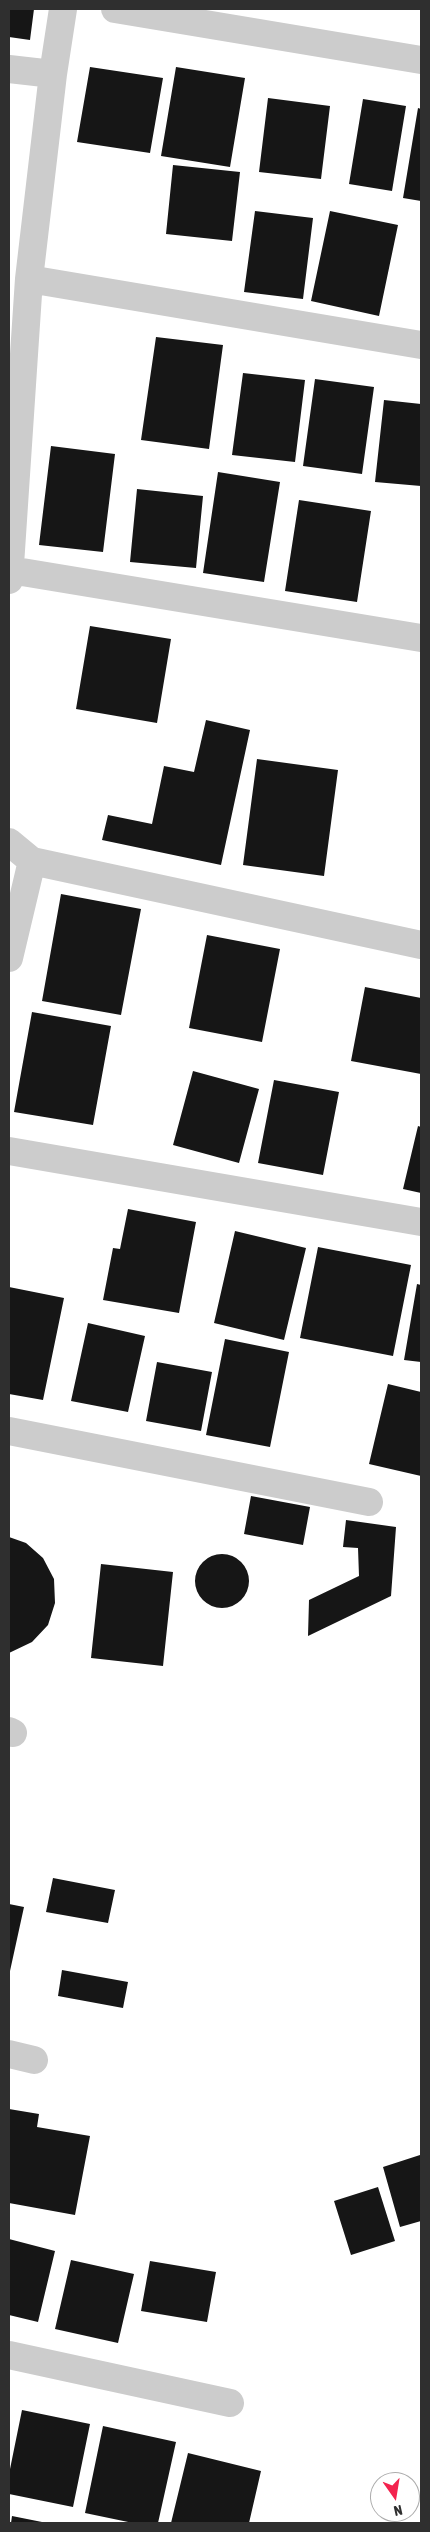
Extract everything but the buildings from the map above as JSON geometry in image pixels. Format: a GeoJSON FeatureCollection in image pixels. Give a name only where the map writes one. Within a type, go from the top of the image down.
{"type":"FeatureCollection","features":[{"type":"Feature","properties":{"kind":"street"},"geometry":{"type":"LineString","coordinates":[[63,9],[52,74],[14,421],[9,575],[421,638]]}},
{"type":"Feature","properties":{"kind":"street"},"geometry":{"type":"LineString","coordinates":[[115,9],[421,60]]}},
{"type":"Feature","properties":{"kind":"street"},"geometry":{"type":"LineString","coordinates":[[9,68],[52,74]]}},
{"type":"Feature","properties":{"kind":"street"},"geometry":{"type":"LineString","coordinates":[[30,280],[421,345]]}},
{"type":"Feature","properties":{"kind":"street"},"geometry":{"type":"LineString","coordinates":[[9,842],[32,861],[421,945]]}},
{"type":"Feature","properties":{"kind":"street"},"geometry":{"type":"LineString","coordinates":[[9,958],[32,861]]}},
{"type":"Feature","properties":{"kind":"street"},"geometry":{"type":"LineString","coordinates":[[9,1151],[421,1222]]}},
{"type":"Feature","properties":{"kind":"street"},"geometry":{"type":"LineString","coordinates":[[9,1431],[370,1502]]}},
{"type":"Feature","properties":{"kind":"street"},"geometry":{"type":"LineString","coordinates":[[9,2355],[230,2403]]}}]}
